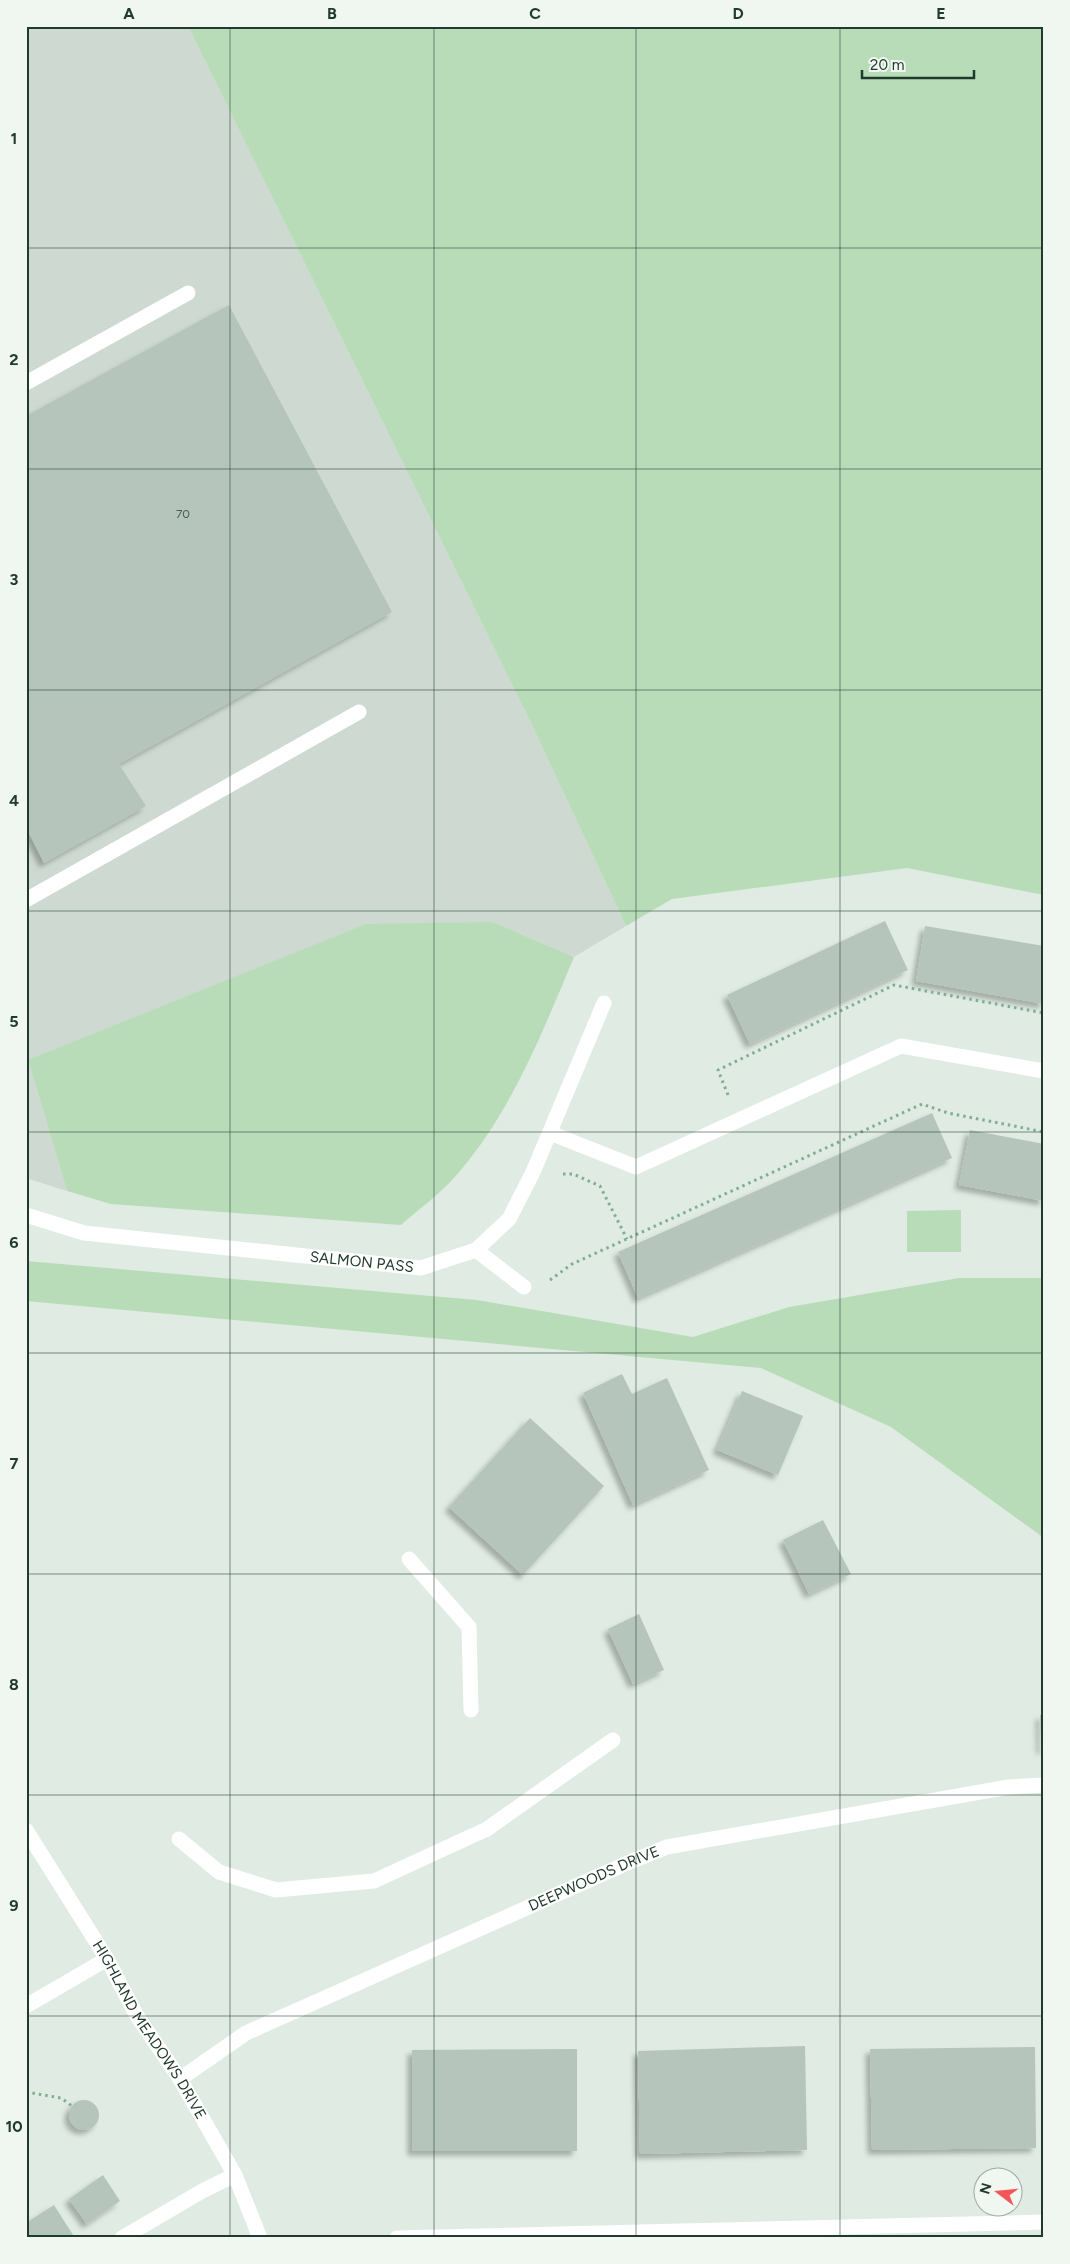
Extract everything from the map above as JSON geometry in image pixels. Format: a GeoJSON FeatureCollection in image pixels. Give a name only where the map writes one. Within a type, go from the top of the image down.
{"type":"FeatureCollection","features":[{"type":"Feature","properties":{"kind":"street"},"geometry":{"type":"LineString","coordinates":[[26,383],[188,293]]}},
{"type":"Feature","properties":{"kind":"street"},"geometry":{"type":"LineString","coordinates":[[26,900],[359,712]]}},
{"type":"Feature","properties":{"kind":"street","name":"SALMON PASS"},"geometry":{"type":"LineString","coordinates":[[26,1215],[84,1233],[421,1268],[476,1250],[509,1219],[539,1160],[604,1003]]}},
{"type":"Feature","properties":{"kind":"street"},"geometry":{"type":"LineString","coordinates":[[550,1133],[636,1167],[901,1046],[1044,1071]]}},
{"type":"Feature","properties":{"kind":"street"},"geometry":{"type":"LineString","coordinates":[[476,1250],[524,1287]]}},
{"type":"Feature","properties":{"kind":"street"},"geometry":{"type":"LineString","coordinates":[[409,1559],[470,1627],[471,1710]]}},
{"type":"Feature","properties":{"kind":"street"},"geometry":{"type":"LineString","coordinates":[[179,1839],[219,1872],[276,1890],[374,1881],[487,1830],[613,1740]]}},
{"type":"Feature","properties":{"kind":"street","name":"DEEPWOODS DRIVE"},"geometry":{"type":"LineString","coordinates":[[180,2079],[246,2033],[667,1847],[1009,1787],[1044,1785]]}},
{"type":"Feature","properties":{"kind":"street","name":"HIGHLAND MEADOWS DRIVE"},"geometry":{"type":"LineString","coordinates":[[26,1830],[108,1960],[137,2016],[180,2079],[235,2175],[260,2238]]}},
{"type":"Feature","properties":{"kind":"street"},"geometry":{"type":"LineString","coordinates":[[26,2006],[108,1960]]}},
{"type":"Feature","properties":{"kind":"street"},"geometry":{"type":"LineString","coordinates":[[122,2238],[204,2190],[235,2175]]}},
{"type":"Feature","properties":{"kind":"street"},"geometry":{"type":"LineString","coordinates":[[397,2238],[1044,2222]]}},
{"type":"Feature","properties":{"kind":"path"},"geometry":{"type":"LineString","coordinates":[[731,1101],[718,1070],[894,985],[1044,1013]]}},
{"type":"Feature","properties":{"kind":"path"},"geometry":{"type":"LineString","coordinates":[[524,1287],[535,1278],[548,1282],[572,1264],[922,1104],[948,1114],[1044,1132]]}},
{"type":"Feature","properties":{"kind":"path"},"geometry":{"type":"LineString","coordinates":[[560,1174],[573,1174],[600,1186],[628,1239]]}},
{"type":"Feature","properties":{"kind":"path"},"geometry":{"type":"LineString","coordinates":[[26,2092],[61,2098],[72,2106]]}},
{"type":"Feature","properties":{"kind":"shaded area"},"geometry":{"type":"Polygon","coordinates":[[[26,26],[188,26],[531,723],[626,926],[574,957],[493,922],[28,1060],[67,1191],[26,1178],[26,26]]]}},
{"type":"Feature","properties":{"kind":"green space"},"geometry":{"type":"Polygon","coordinates":[[[188,26],[1044,26],[1044,895],[907,868],[672,899],[626,926],[531,723],[188,26]]]}},
{"type":"Feature","properties":{"kind":"green space"},"geometry":{"type":"Polygon","coordinates":[[[493,922],[574,957],[525,1069],[511,1096],[479,1147],[454,1178],[401,1225],[111,1204],[67,1191],[28,1060],[366,924],[493,922]]]}},
{"type":"Feature","properties":{"kind":"green space"},"geometry":{"type":"Polygon","coordinates":[[[961,1210],[961,1252],[907,1252],[907,1211],[961,1210]]]}},
{"type":"Feature","properties":{"kind":"green space"},"geometry":{"type":"Polygon","coordinates":[[[26,1261],[477,1300],[693,1337],[789,1307],[959,1278],[1044,1278],[1044,1538],[891,1427],[761,1368],[26,1301],[26,1261]]]}},
{"type":"Feature","properties":{"kind":"building"},"geometry":{"type":"Polygon","coordinates":[[[229,305],[392,612],[119,764],[146,806],[44,863],[26,827],[26,416],[229,305]]]}},
{"type":"Feature","properties":{"kind":"building"},"geometry":{"type":"Polygon","coordinates":[[[885,921],[908,970],[750,1044],[727,995],[885,921]]]}},
{"type":"Feature","properties":{"kind":"building"},"geometry":{"type":"Polygon","coordinates":[[[925,926],[1044,946],[1044,1004],[916,981],[925,926]]]}},
{"type":"Feature","properties":{"kind":"building"},"geometry":{"type":"Polygon","coordinates":[[[932,1113],[952,1158],[638,1298],[618,1252],[932,1113]]]}},
{"type":"Feature","properties":{"kind":"building"},"geometry":{"type":"Polygon","coordinates":[[[970,1130],[1044,1144],[1044,1201],[959,1185],[970,1130]]]}},
{"type":"Feature","properties":{"kind":"building"},"geometry":{"type":"Polygon","coordinates":[[[622,1374],[632,1394],[667,1378],[709,1470],[633,1505],[583,1393],[622,1374]]]}},
{"type":"Feature","properties":{"kind":"building"},"geometry":{"type":"Polygon","coordinates":[[[742,1391],[803,1416],[778,1475],[717,1450],[742,1391]]]}},
{"type":"Feature","properties":{"kind":"building"},"geometry":{"type":"Polygon","coordinates":[[[530,1418],[604,1486],[523,1575],[449,1507],[530,1418]]]}},
{"type":"Feature","properties":{"kind":"building"},"geometry":{"type":"Polygon","coordinates":[[[823,1520],[851,1574],[809,1594],[783,1540],[823,1520]]]}},
{"type":"Feature","properties":{"kind":"building"},"geometry":{"type":"Polygon","coordinates":[[[639,1614],[664,1670],[633,1684],[608,1629],[639,1614]]]}},
{"type":"Feature","properties":{"kind":"building"},"geometry":{"type":"Polygon","coordinates":[[[1040,1715],[1044,1715],[1044,1750],[1041,1750],[1040,1715]]]}},
{"type":"Feature","properties":{"kind":"building"},"geometry":{"type":"Polygon","coordinates":[[[805,2046],[807,2150],[640,2154],[638,2051],[805,2046]]]}},
{"type":"Feature","properties":{"kind":"building"},"geometry":{"type":"Polygon","coordinates":[[[1035,2047],[1036,2148],[872,2150],[870,2049],[1035,2047]]]}},
{"type":"Feature","properties":{"kind":"building"},"geometry":{"type":"Polygon","coordinates":[[[577,2049],[577,2151],[412,2151],[412,2050],[577,2049]]]}},
{"type":"Feature","properties":{"kind":"building"},"geometry":{"type":"Polygon","coordinates":[[[84,2100],[94,2105],[99,2115],[94,2125],[84,2130],[74,2125],[69,2115],[74,2105],[84,2100]]]}},
{"type":"Feature","properties":{"kind":"building"},"geometry":{"type":"Polygon","coordinates":[[[103,2175],[120,2201],[87,2224],[69,2199],[103,2175]]]}},
{"type":"Feature","properties":{"kind":"building"},"geometry":{"type":"Polygon","coordinates":[[[54,2205],[75,2238],[26,2238],[26,2223],[54,2205]]]}}]}
